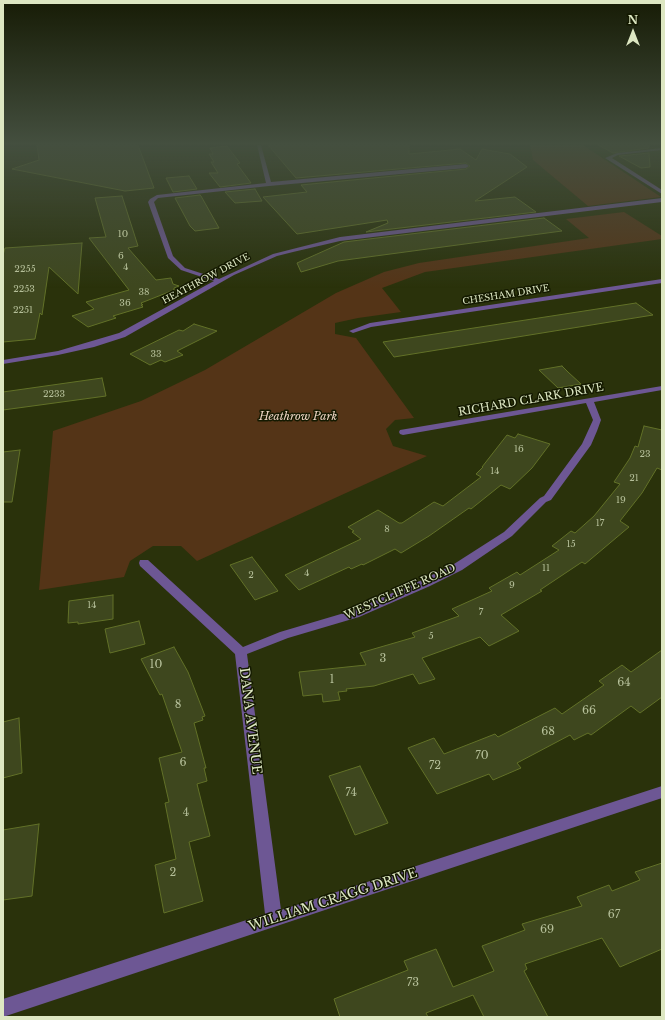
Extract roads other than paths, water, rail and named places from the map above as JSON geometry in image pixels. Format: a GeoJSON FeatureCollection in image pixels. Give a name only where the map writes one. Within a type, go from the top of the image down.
{"type":"FeatureCollection","features":[{"type":"Feature","properties":{"kind":"street"},"geometry":{"type":"LineString","coordinates":[[195,193],[157,197],[152,200],[170,256],[183,269],[219,282]]}},
{"type":"Feature","properties":{"kind":"street","name":"HEATHROW DRIVE"},"geometry":{"type":"LineString","coordinates":[[3,362],[58,353],[95,344],[122,335],[232,274],[275,255],[291,250],[340,239],[662,200]]}},
{"type":"Feature","properties":{"kind":"street","name":"CHESHAM DRIVE"},"geometry":{"type":"LineString","coordinates":[[353,331],[370,325],[661,282]]}},
{"type":"Feature","properties":{"kind":"street","name":"RICHARD CLARK DRIVE"},"geometry":{"type":"LineString","coordinates":[[403,432],[662,388]]}},
{"type":"Feature","properties":{"kind":"street","name":"WESTCLIFFE ROAD"},"geometry":{"type":"LineString","coordinates":[[241,652],[277,637],[356,614],[426,584],[458,567],[486,547],[508,534],[543,500],[548,498],[586,445],[597,420],[590,401]]}},
{"type":"Feature","properties":{"kind":"street","name":"DANA AVENUE"},"geometry":{"type":"LineString","coordinates":[[144,563],[241,652],[274,920]]}},
{"type":"Feature","properties":{"kind":"street","name":"WILLIAM CRAGG DRIVE"},"geometry":{"type":"LineString","coordinates":[[3,1008],[662,792]]}},
{"type":"Feature","properties":{"kind":"park label","name":"Heathrow Park"},"geometry":{"type":"Point","coordinates":[298,417]}}]}
